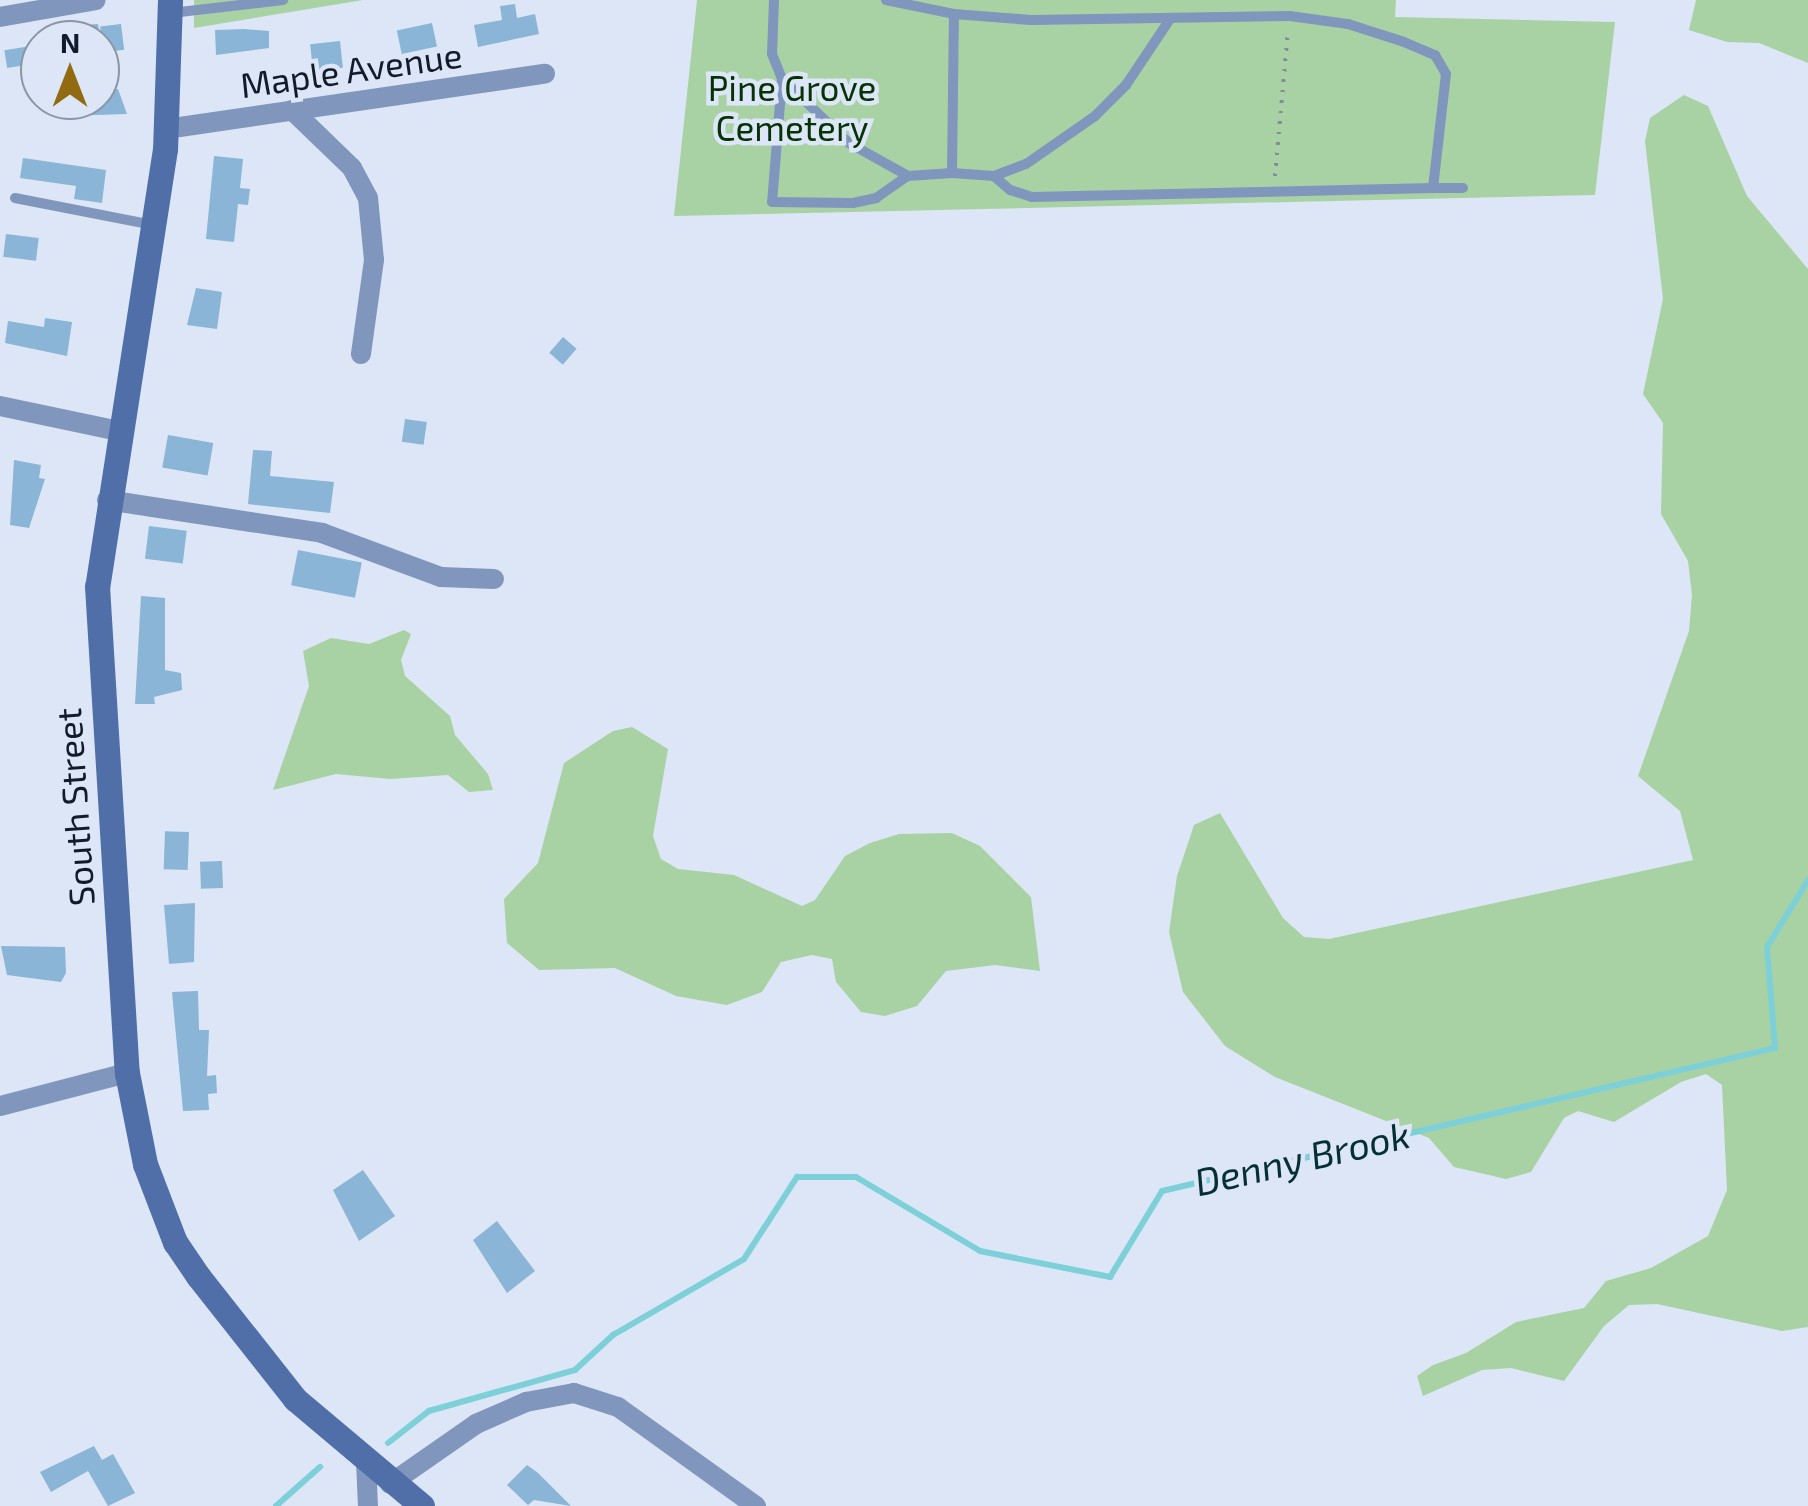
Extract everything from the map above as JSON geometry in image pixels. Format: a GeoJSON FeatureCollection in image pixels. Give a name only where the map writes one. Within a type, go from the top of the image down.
{"type":"FeatureCollection","features":[{"type":"Feature","properties":{"kind":"main road","name":"South Street"},"geometry":{"type":"LineString","coordinates":[[170,7],[166,129],[107,500],[97,630],[127,1073],[145,1164],[175,1242],[261,1362],[390,1484],[422,1506]]}},
{"type":"Feature","properties":{"kind":"street"},"geometry":{"type":"LineString","coordinates":[[0,16],[96,0]]}},
{"type":"Feature","properties":{"kind":"street","name":"Maple Avenue"},"geometry":{"type":"LineString","coordinates":[[166,129],[546,74]]}},
{"type":"Feature","properties":{"kind":"street"},"geometry":{"type":"LineString","coordinates":[[292,110],[352,168],[368,198],[374,260],[362,354]]}},
{"type":"Feature","properties":{"kind":"street"},"geometry":{"type":"LineString","coordinates":[[0,406],[119,431]]}},
{"type":"Feature","properties":{"kind":"street"},"geometry":{"type":"LineString","coordinates":[[107,500],[322,533],[440,578],[494,579]]}},
{"type":"Feature","properties":{"kind":"street"},"geometry":{"type":"LineString","coordinates":[[0,1106],[127,1073]]}},
{"type":"Feature","properties":{"kind":"street"},"geometry":{"type":"LineString","coordinates":[[390,1484],[476,1424],[526,1402],[574,1392],[618,1407],[756,1506]]}},
{"type":"Feature","properties":{"kind":"street"},"geometry":{"type":"LineString","coordinates":[[366,1462],[368,1506]]}},
{"type":"Feature","properties":{"kind":"lane"},"geometry":{"type":"LineString","coordinates":[[170,7],[283,0]]}},
{"type":"Feature","properties":{"kind":"lane"},"geometry":{"type":"LineString","coordinates":[[774,0],[772,54],[782,79],[850,143],[908,176]]}},
{"type":"Feature","properties":{"kind":"lane"},"geometry":{"type":"LineString","coordinates":[[886,0],[954,14],[1290,16],[1348,24],[1435,55],[1446,74],[1433,188]]}},
{"type":"Feature","properties":{"kind":"lane"},"geometry":{"type":"LineString","coordinates":[[1290,16],[1295,0]]}},
{"type":"Feature","properties":{"kind":"lane"},"geometry":{"type":"LineString","coordinates":[[952,173],[954,14]]}},
{"type":"Feature","properties":{"kind":"lane"},"geometry":{"type":"LineString","coordinates":[[782,79],[772,202],[853,203],[876,198],[908,176],[994,176],[1026,164],[1095,116],[1126,85],[1170,18]]}},
{"type":"Feature","properties":{"kind":"lane"},"geometry":{"type":"LineString","coordinates":[[994,176],[1010,190],[1032,197],[1463,188]]}},
{"type":"Feature","properties":{"kind":"lane"},"geometry":{"type":"LineString","coordinates":[[14,198],[153,225]]}},
{"type":"Feature","properties":{"kind":"path"},"geometry":{"type":"LineString","coordinates":[[1274,191],[1290,16]]}},
{"type":"Feature","properties":{"kind":"green space"},"geometry":{"type":"Polygon","coordinates":[[[194,0],[363,0],[194,28],[194,0]]]}},
{"type":"Feature","properties":{"kind":"green space","name":"Pine Grove Cemetery"},"geometry":{"type":"Polygon","coordinates":[[[697,0],[1396,0],[1395,17],[1615,22],[1595,195],[674,216],[697,0]]]}},
{"type":"Feature","properties":{"kind":"green space"},"geometry":{"type":"Polygon","coordinates":[[[1696,0],[1808,0],[1808,63],[1759,43],[1727,42],[1689,30],[1696,0]]]}},
{"type":"Feature","properties":{"kind":"green space"},"geometry":{"type":"Polygon","coordinates":[[[1684,95],[1708,106],[1747,196],[1808,269],[1808,1327],[1782,1331],[1657,1304],[1629,1305],[1604,1326],[1564,1381],[1511,1368],[1482,1370],[1423,1396],[1417,1376],[1433,1365],[1466,1353],[1516,1322],[1584,1308],[1606,1281],[1651,1268],[1708,1236],[1727,1190],[1722,1085],[1706,1074],[1681,1082],[1614,1122],[1578,1111],[1564,1118],[1531,1172],[1506,1179],[1454,1167],[1429,1138],[1275,1077],[1225,1046],[1183,992],[1169,932],[1177,876],[1194,825],[1220,813],[1283,918],[1304,937],[1329,939],[1693,860],[1680,811],[1638,776],[1689,631],[1692,595],[1688,561],[1661,514],[1663,423],[1643,394],[1663,299],[1645,141],[1650,118],[1684,95]]]}},
{"type":"Feature","properties":{"kind":"green space"},"geometry":{"type":"Polygon","coordinates":[[[404,630],[411,634],[401,660],[405,676],[450,716],[455,735],[488,774],[493,790],[469,792],[448,775],[390,779],[336,774],[273,790],[309,686],[303,651],[331,638],[369,644],[404,630]]]}},
{"type":"Feature","properties":{"kind":"green space"},"geometry":{"type":"Polygon","coordinates":[[[632,727],[668,749],[653,836],[661,859],[678,869],[734,875],[802,906],[815,900],[845,856],[870,843],[899,834],[952,833],[980,846],[1031,897],[1040,971],[995,965],[946,971],[917,1006],[885,1016],[861,1012],[836,982],[832,959],[812,955],[781,962],[762,992],[727,1005],[676,996],[615,968],[539,970],[507,943],[504,899],[538,863],[564,763],[613,731],[632,727]]]}},
{"type":"Feature","properties":{"kind":"building"},"geometry":{"type":"Polygon","coordinates":[[[515,4],[517,18],[535,14],[539,34],[478,47],[474,25],[502,20],[500,6],[515,4]]]}},
{"type":"Feature","properties":{"kind":"building"},"geometry":{"type":"Polygon","coordinates":[[[432,23],[437,46],[402,54],[397,30],[432,23]]]}},
{"type":"Feature","properties":{"kind":"building"},"geometry":{"type":"Polygon","coordinates":[[[120,24],[121,24],[124,50],[120,50],[120,24]]]}},
{"type":"Feature","properties":{"kind":"building"},"geometry":{"type":"Polygon","coordinates":[[[215,30],[269,31],[269,48],[216,55],[215,30]]]}},
{"type":"Feature","properties":{"kind":"building"},"geometry":{"type":"Polygon","coordinates":[[[340,41],[343,68],[313,71],[310,44],[340,41]]]}},
{"type":"Feature","properties":{"kind":"building"},"geometry":{"type":"Polygon","coordinates":[[[20,48],[20,66],[7,68],[4,50],[20,48]]]}},
{"type":"Feature","properties":{"kind":"building"},"geometry":{"type":"Polygon","coordinates":[[[120,95],[127,114],[120,114],[120,95]]]}},
{"type":"Feature","properties":{"kind":"building"},"geometry":{"type":"Polygon","coordinates":[[[214,156],[243,159],[240,188],[250,189],[248,205],[238,204],[234,242],[206,239],[214,156]]]}},
{"type":"Feature","properties":{"kind":"building"},"geometry":{"type":"Polygon","coordinates":[[[23,158],[106,170],[102,203],[74,199],[76,186],[20,178],[23,158]]]}},
{"type":"Feature","properties":{"kind":"building"},"geometry":{"type":"Polygon","coordinates":[[[6,234],[39,238],[36,261],[3,257],[6,234]]]}},
{"type":"Feature","properties":{"kind":"building"},"geometry":{"type":"Polygon","coordinates":[[[196,288],[222,292],[217,329],[187,325],[196,288]]]}},
{"type":"Feature","properties":{"kind":"building"},"geometry":{"type":"Polygon","coordinates":[[[45,318],[72,322],[67,356],[5,343],[8,321],[44,327],[45,318]]]}},
{"type":"Feature","properties":{"kind":"building"},"geometry":{"type":"Polygon","coordinates":[[[563,337],[577,349],[563,365],[549,353],[563,337]]]}},
{"type":"Feature","properties":{"kind":"building"},"geometry":{"type":"Polygon","coordinates":[[[405,419],[427,422],[424,445],[402,442],[405,419]]]}},
{"type":"Feature","properties":{"kind":"building"},"geometry":{"type":"Polygon","coordinates":[[[168,435],[213,443],[208,475],[162,467],[168,435]]]}},
{"type":"Feature","properties":{"kind":"building"},"geometry":{"type":"Polygon","coordinates":[[[253,450],[272,451],[270,476],[334,482],[330,513],[248,504],[253,450]]]}},
{"type":"Feature","properties":{"kind":"building"},"geometry":{"type":"Polygon","coordinates":[[[14,460],[41,465],[39,478],[45,479],[29,528],[10,525],[14,460]]]}},
{"type":"Feature","properties":{"kind":"building"},"geometry":{"type":"Polygon","coordinates":[[[149,526],[187,531],[183,563],[145,559],[149,526]]]}},
{"type":"Feature","properties":{"kind":"building"},"geometry":{"type":"Polygon","coordinates":[[[298,550],[362,562],[355,598],[291,585],[298,550]]]}},
{"type":"Feature","properties":{"kind":"building"},"geometry":{"type":"Polygon","coordinates":[[[141,596],[165,598],[165,670],[181,673],[182,690],[154,697],[155,704],[135,704],[141,596]]]}},
{"type":"Feature","properties":{"kind":"building"},"geometry":{"type":"Polygon","coordinates":[[[165,831],[189,832],[188,870],[164,869],[165,831]]]}},
{"type":"Feature","properties":{"kind":"building"},"geometry":{"type":"Polygon","coordinates":[[[222,861],[223,888],[201,889],[200,862],[222,861]]]}},
{"type":"Feature","properties":{"kind":"building"},"geometry":{"type":"Polygon","coordinates":[[[195,903],[194,962],[169,964],[164,905],[195,903]]]}},
{"type":"Feature","properties":{"kind":"building"},"geometry":{"type":"Polygon","coordinates":[[[1,946],[65,947],[66,973],[61,982],[7,975],[1,946]]]}},
{"type":"Feature","properties":{"kind":"building"},"geometry":{"type":"Polygon","coordinates":[[[198,991],[199,1030],[209,1030],[207,1076],[216,1075],[217,1093],[208,1094],[209,1110],[183,1111],[172,992],[198,991]]]}},
{"type":"Feature","properties":{"kind":"building"},"geometry":{"type":"Polygon","coordinates":[[[363,1170],[395,1216],[359,1241],[333,1190],[363,1170]]]}},
{"type":"Feature","properties":{"kind":"building"},"geometry":{"type":"Polygon","coordinates":[[[497,1221],[535,1271],[507,1293],[473,1240],[497,1221]]]}},
{"type":"Feature","properties":{"kind":"building"},"geometry":{"type":"Polygon","coordinates":[[[94,1446],[102,1460],[113,1454],[135,1493],[108,1506],[88,1471],[51,1492],[40,1472],[94,1446]]]}},
{"type":"Feature","properties":{"kind":"building"},"geometry":{"type":"Polygon","coordinates":[[[527,1465],[571,1506],[534,1500],[528,1505],[507,1485],[527,1465]]]}},
{"type":"Feature","properties":{"kind":"waterway","name":"Denny Brook"},"geometry":{"type":"LineString","coordinates":[[388,1443],[429,1411],[575,1370],[613,1335],[744,1259],[797,1177],[856,1177],[980,1251],[1110,1277],[1162,1191],[1775,1048],[1767,947],[1808,880]]}},
{"type":"Feature","properties":{"kind":"waterway","name":"Denny Brook"},"geometry":{"type":"LineString","coordinates":[[276,1506],[320,1467]]}}]}
